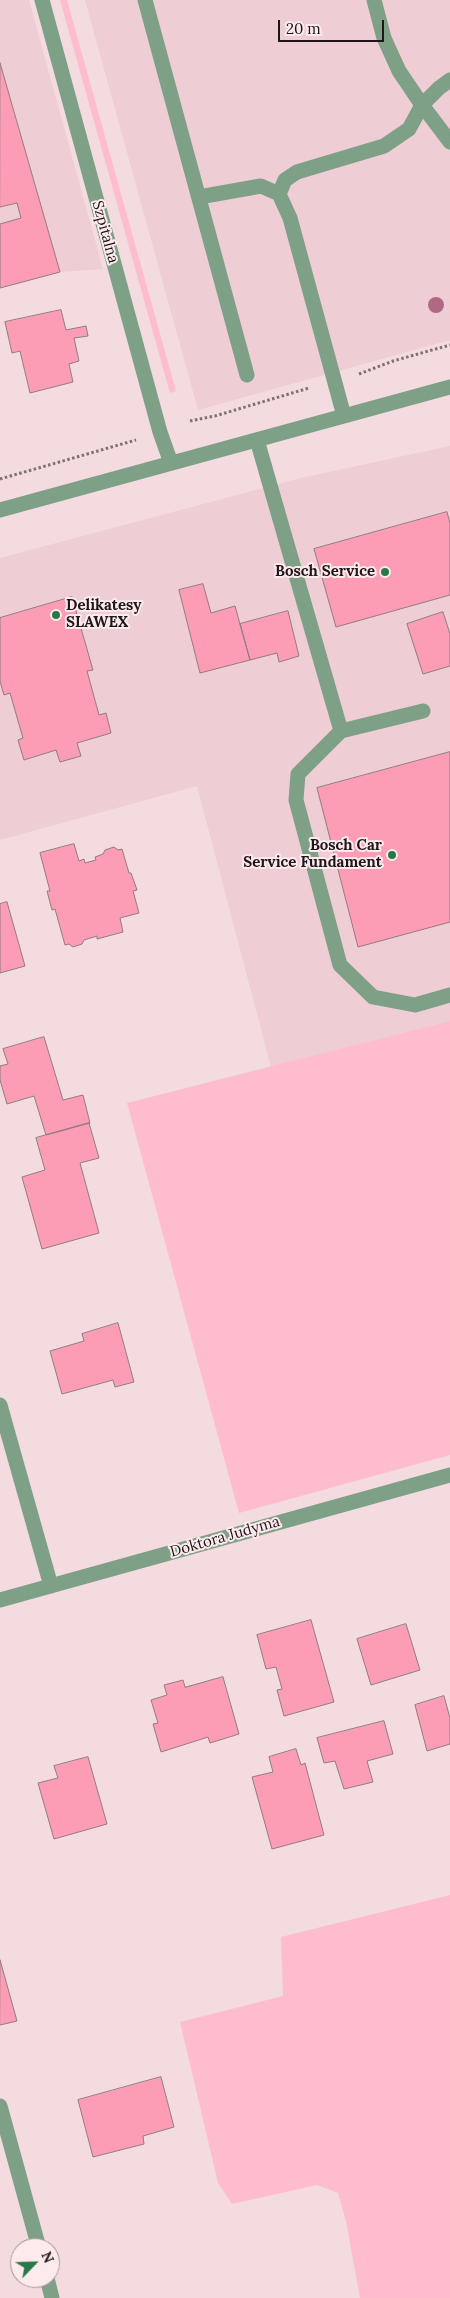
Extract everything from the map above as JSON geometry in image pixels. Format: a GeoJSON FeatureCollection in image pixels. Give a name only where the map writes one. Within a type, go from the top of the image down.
{"type":"FeatureCollection","features":[{"type":"Feature","properties":{"kind":"street","name":"Szpitalna"},"geometry":{"type":"LineString","coordinates":[[42,0],[155,413],[171,463]]}},
{"type":"Feature","properties":{"kind":"street"},"geometry":{"type":"LineString","coordinates":[[145,0],[247,375]]}},
{"type":"Feature","properties":{"kind":"street"},"geometry":{"type":"LineString","coordinates":[[374,0],[384,38],[399,72],[450,142]]}},
{"type":"Feature","properties":{"kind":"street"},"geometry":{"type":"LineString","coordinates":[[279,194],[285,180],[296,172],[384,146],[409,129],[422,105],[450,80]]}},
{"type":"Feature","properties":{"kind":"street"},"geometry":{"type":"LineString","coordinates":[[199,197],[261,186],[279,194],[290,218],[344,416]]}},
{"type":"Feature","properties":{"kind":"street"},"geometry":{"type":"LineString","coordinates":[[0,510],[450,388]]}},
{"type":"Feature","properties":{"kind":"street"},"geometry":{"type":"LineString","coordinates":[[257,440],[341,731]]}},
{"type":"Feature","properties":{"kind":"street"},"geometry":{"type":"LineString","coordinates":[[423,711],[341,731],[298,774],[296,800],[340,965],[373,997],[415,1004],[450,995]]}},
{"type":"Feature","properties":{"kind":"street"},"geometry":{"type":"LineString","coordinates":[[0,1405],[51,1586]]}},
{"type":"Feature","properties":{"kind":"street","name":"Doktora Judyma"},"geometry":{"type":"LineString","coordinates":[[0,1600],[450,1475]]}},
{"type":"Feature","properties":{"kind":"street"},"geometry":{"type":"LineString","coordinates":[[0,2106],[36,2238]]}},
{"type":"Feature","properties":{"kind":"path"},"geometry":{"type":"LineString","coordinates":[[0,479],[141,438]]}},
{"type":"Feature","properties":{"kind":"shaded area"},"geometry":{"type":"Polygon","coordinates":[[[0,0],[29,0],[103,269],[60,272],[0,288],[0,0]]]}},
{"type":"Feature","properties":{"kind":"shaded area"},"geometry":{"type":"Polygon","coordinates":[[[60,0],[67,0],[176,391],[170,393],[60,0]]]}},
{"type":"Feature","properties":{"kind":"shaded area"},"geometry":{"type":"Polygon","coordinates":[[[85,0],[450,0],[450,340],[198,410],[85,0]]]}},
{"type":"Feature","properties":{"kind":"shaded area"},"geometry":{"type":"Polygon","coordinates":[[[450,446],[450,1021],[271,1067],[197,786],[0,840],[0,558],[301,478],[450,446]]]}},
{"type":"Feature","properties":{"kind":"shaded area"},"geometry":{"type":"Polygon","coordinates":[[[450,1021],[450,1455],[239,1513],[127,1103],[450,1021]]]}},
{"type":"Feature","properties":{"kind":"shaded area"},"geometry":{"type":"Polygon","coordinates":[[[450,1895],[450,2298],[360,2298],[346,2221],[338,2193],[317,2185],[232,2204],[218,2183],[180,2022],[283,1996],[281,1937],[450,1895]]]}},
{"type":"Feature","properties":{"kind":"building"},"geometry":{"type":"Polygon","coordinates":[[[0,63],[60,272],[0,288],[0,224],[21,218],[17,203],[0,207],[0,63]]]}},
{"type":"Feature","properties":{"kind":"building"},"geometry":{"type":"Polygon","coordinates":[[[61,310],[66,330],[86,326],[88,336],[74,338],[79,361],[69,364],[73,382],[30,393],[20,351],[12,353],[5,322],[61,310]]]}},
{"type":"Feature","properties":{"kind":"building","name":"Bosch Service"},"geometry":{"type":"Polygon","coordinates":[[[447,512],[450,523],[450,595],[336,627],[314,549],[447,512]]]}},
{"type":"Feature","properties":{"kind":"building"},"geometry":{"type":"Polygon","coordinates":[[[203,584],[211,613],[235,606],[250,660],[200,673],[179,590],[203,584]]]}},
{"type":"Feature","properties":{"kind":"building"},"geometry":{"type":"Polygon","coordinates":[[[72,597],[93,670],[87,671],[99,715],[106,713],[111,733],[77,743],[81,756],[60,762],[56,750],[24,760],[18,740],[23,738],[10,693],[4,695],[0,681],[0,618],[72,597]]]}},
{"type":"Feature","properties":{"kind":"building"},"geometry":{"type":"Polygon","coordinates":[[[288,611],[299,656],[279,662],[277,653],[250,660],[240,624],[288,611]]]}},
{"type":"Feature","properties":{"kind":"building"},"geometry":{"type":"Polygon","coordinates":[[[443,612],[450,634],[450,666],[423,674],[407,624],[443,612]]]}},
{"type":"Feature","properties":{"kind":"building","name":"Bosch Car Service Fundament"},"geometry":{"type":"Polygon","coordinates":[[[450,752],[450,922],[358,947],[317,788],[450,752]]]}},
{"type":"Feature","properties":{"kind":"building"},"geometry":{"type":"Polygon","coordinates":[[[74,844],[79,861],[84,859],[85,863],[96,860],[95,857],[103,854],[105,850],[114,847],[118,850],[122,849],[129,873],[131,873],[137,890],[133,891],[139,913],[120,918],[123,932],[97,939],[97,936],[84,940],[82,944],[73,947],[69,944],[65,945],[55,909],[52,910],[47,891],[50,891],[40,853],[74,844]]]}},
{"type":"Feature","properties":{"kind":"building"},"geometry":{"type":"Polygon","coordinates":[[[7,902],[25,966],[0,973],[0,904],[7,902]]]}},
{"type":"Feature","properties":{"kind":"building"},"geometry":{"type":"Polygon","coordinates":[[[44,1037],[63,1100],[83,1095],[90,1123],[46,1135],[34,1096],[7,1104],[0,1080],[0,1066],[8,1064],[3,1049],[44,1037]]]}},
{"type":"Feature","properties":{"kind":"building"},"geometry":{"type":"Polygon","coordinates":[[[89,1123],[99,1158],[80,1163],[99,1233],[42,1249],[22,1177],[45,1170],[36,1138],[89,1123]]]}},
{"type":"Feature","properties":{"kind":"building"},"geometry":{"type":"Polygon","coordinates":[[[118,1323],[134,1382],[115,1387],[113,1380],[62,1394],[50,1351],[84,1341],[82,1334],[118,1323]]]}},
{"type":"Feature","properties":{"kind":"building"},"geometry":{"type":"Polygon","coordinates":[[[311,1620],[334,1702],[284,1716],[277,1690],[282,1689],[276,1667],[266,1669],[257,1635],[311,1620]]]}},
{"type":"Feature","properties":{"kind":"building"},"geometry":{"type":"Polygon","coordinates":[[[406,1624],[420,1670],[371,1685],[357,1639],[406,1624]]]}},
{"type":"Feature","properties":{"kind":"building"},"geometry":{"type":"Polygon","coordinates":[[[223,1677],[239,1734],[210,1743],[208,1737],[161,1752],[153,1724],[158,1723],[151,1700],[167,1695],[164,1685],[183,1680],[185,1687],[223,1677]]]}},
{"type":"Feature","properties":{"kind":"building"},"geometry":{"type":"Polygon","coordinates":[[[444,1696],[450,1718],[450,1744],[427,1751],[415,1705],[444,1696]]]}},
{"type":"Feature","properties":{"kind":"building"},"geometry":{"type":"Polygon","coordinates":[[[384,1721],[393,1754],[367,1761],[373,1782],[344,1789],[335,1761],[324,1763],[317,1738],[384,1721]]]}},
{"type":"Feature","properties":{"kind":"building"},"geometry":{"type":"Polygon","coordinates":[[[296,1749],[301,1765],[305,1763],[324,1835],[272,1849],[252,1777],[273,1772],[269,1757],[296,1749]]]}},
{"type":"Feature","properties":{"kind":"building"},"geometry":{"type":"Polygon","coordinates":[[[88,1757],[107,1824],[54,1839],[38,1783],[58,1778],[54,1766],[88,1757]]]}},
{"type":"Feature","properties":{"kind":"building"},"geometry":{"type":"Polygon","coordinates":[[[0,1960],[17,2021],[0,2025],[0,1960]]]}},
{"type":"Feature","properties":{"kind":"building"},"geometry":{"type":"Polygon","coordinates":[[[161,2077],[174,2127],[143,2136],[144,2144],[93,2157],[78,2100],[161,2077]]]}},
{"type":"Feature","properties":{"kind":"place","name":"Bosch Service"},"geometry":{"type":"Point","coordinates":[385,572]}},
{"type":"Feature","properties":{"kind":"place","name":"Delikatesy SLAWEX"},"geometry":{"type":"Point","coordinates":[56,615]}},
{"type":"Feature","properties":{"kind":"place","name":"Bosch Car Service Fundament"},"geometry":{"type":"Point","coordinates":[392,855]}}]}
